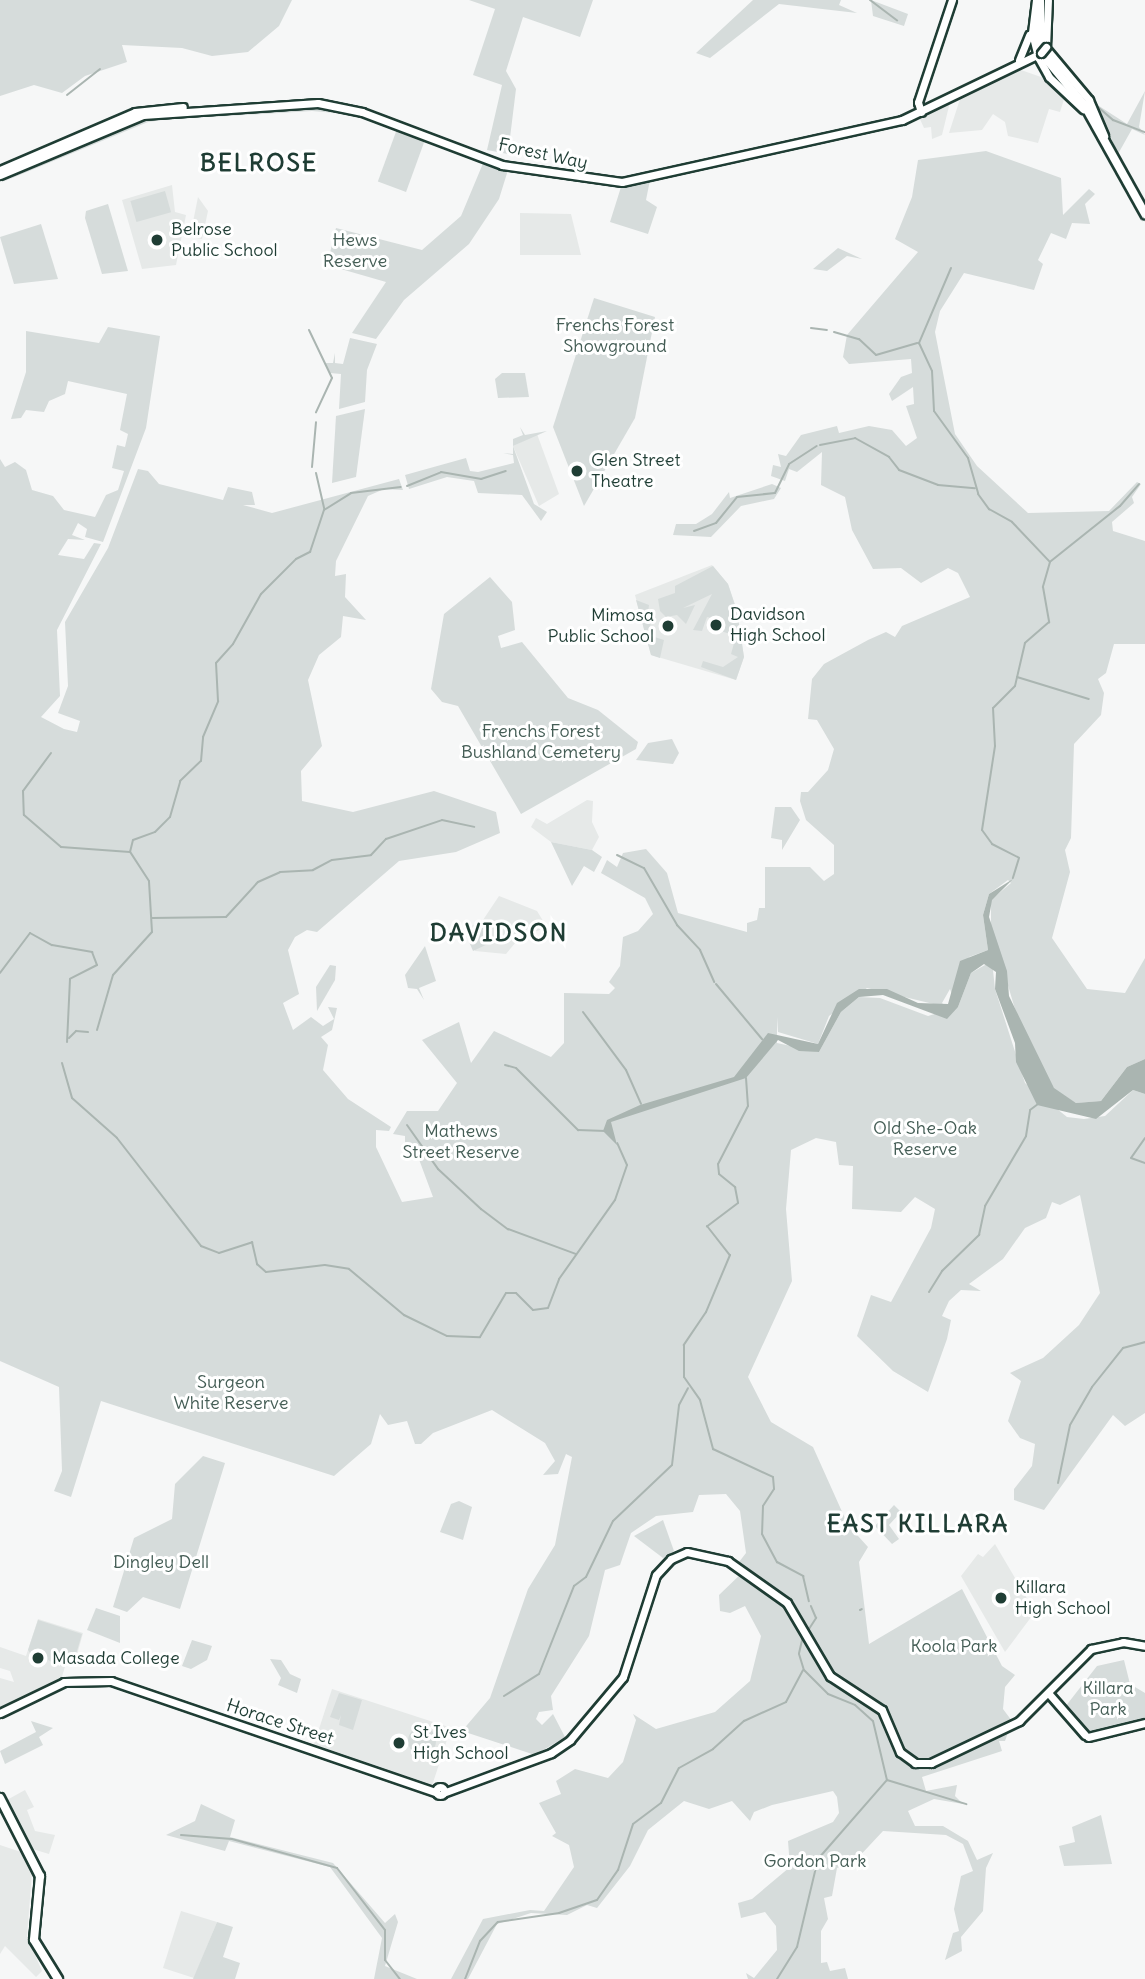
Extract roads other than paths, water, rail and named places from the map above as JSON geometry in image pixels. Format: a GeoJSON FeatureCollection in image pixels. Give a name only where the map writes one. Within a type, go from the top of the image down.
{"type":"FeatureCollection","features":[{"type":"Feature","properties":{"kind":"highway"},"geometry":{"type":"LineString","coordinates":[[1038,0],[1042,51],[1085,106],[1145,214]]}},
{"type":"Feature","properties":{"kind":"highway"},"geometry":{"type":"LineString","coordinates":[[1124,174],[1145,207]]}},
{"type":"Feature","properties":{"kind":"highway"},"geometry":{"type":"LineString","coordinates":[[0,1798],[40,1876],[34,1940],[58,1979]]}},
{"type":"Feature","properties":{"kind":"highway"},"geometry":{"type":"LineString","coordinates":[[0,1806],[36,1875],[30,1941],[52,1979]]}},
{"type":"Feature","properties":{"kind":"main road"},"geometry":{"type":"LineString","coordinates":[[920,111],[952,0]]}},
{"type":"Feature","properties":{"kind":"main road"},"geometry":{"type":"LineString","coordinates":[[1038,0],[1023,60],[1044,71],[1083,109],[1101,134]]}},
{"type":"Feature","properties":{"kind":"main road"},"geometry":{"type":"LineString","coordinates":[[1044,71],[1042,51],[1048,0]]}},
{"type":"Feature","properties":{"kind":"main road"},"geometry":{"type":"LineString","coordinates":[[1046,32],[1056,61]]}},
{"type":"Feature","properties":{"kind":"main road"},"geometry":{"type":"LineString","coordinates":[[1042,51],[1056,61],[1092,104],[1101,134]]}},
{"type":"Feature","properties":{"kind":"main road","name":"Forest Way"},"geometry":{"type":"LineString","coordinates":[[0,175],[143,115],[331,104],[502,164],[614,182],[814,144],[920,111],[1042,51]]}},
{"type":"Feature","properties":{"kind":"main road","name":"Forest Way"},"geometry":{"type":"LineString","coordinates":[[0,170],[135,112],[160,108],[334,101],[509,163],[610,179],[819,140],[920,111]]}},
{"type":"Feature","properties":{"kind":"main road","name":"Horace Street"},"geometry":{"type":"LineString","coordinates":[[0,1714],[68,1682],[112,1685],[438,1790],[453,1792],[551,1753],[570,1740],[623,1678],[653,1582],[680,1554],[709,1553],[752,1575],[788,1603],[833,1679],[877,1705],[892,1728],[898,1753],[915,1765],[932,1765],[1019,1721],[1050,1695]]}},
{"type":"Feature","properties":{"kind":"main road"},"geometry":{"type":"LineString","coordinates":[[1145,1646],[1123,1642],[1087,1652],[1050,1695],[1086,1736],[1145,1723]]}},
{"type":"Feature","properties":{"kind":"waterway"},"geometry":{"type":"LineString","coordinates":[[870,0],[897,20]]}},
{"type":"Feature","properties":{"kind":"waterway"},"geometry":{"type":"LineString","coordinates":[[67,95],[100,69]]}},
{"type":"Feature","properties":{"kind":"waterway"},"geometry":{"type":"LineString","coordinates":[[1098,107],[1113,120],[1145,132]]}},
{"type":"Feature","properties":{"kind":"waterway"},"geometry":{"type":"LineString","coordinates":[[951,268],[919,343],[932,371],[934,411],[968,458],[978,494],[989,509],[1012,522],[1050,562],[1043,587],[1049,622],[1025,643],[1015,686],[993,708],[995,746],[982,830],[992,844],[1019,858],[1013,878]]}},
{"type":"Feature","properties":{"kind":"waterway"},"geometry":{"type":"LineString","coordinates":[[811,328],[827,330]]}},
{"type":"Feature","properties":{"kind":"waterway"},"geometry":{"type":"LineString","coordinates":[[309,330],[332,378],[316,413]]}},
{"type":"Feature","properties":{"kind":"waterway"},"geometry":{"type":"LineString","coordinates":[[834,332],[859,339],[876,355],[917,343]]}},
{"type":"Feature","properties":{"kind":"waterway"},"geometry":{"type":"LineString","coordinates":[[312,467],[316,422]]}},
{"type":"Feature","properties":{"kind":"waterway"},"geometry":{"type":"LineString","coordinates":[[820,445],[855,438],[889,457],[899,470],[938,485],[975,488]]}},
{"type":"Feature","properties":{"kind":"waterway"},"geometry":{"type":"LineString","coordinates":[[694,531],[716,523],[737,497],[775,493],[789,464],[817,446]]}},
{"type":"Feature","properties":{"kind":"waterway"},"geometry":{"type":"LineString","coordinates":[[407,486],[441,472],[481,479],[506,471]]}},
{"type":"Feature","properties":{"kind":"waterway"},"geometry":{"type":"LineString","coordinates":[[316,473],[324,509]]}},
{"type":"Feature","properties":{"kind":"waterway"},"geometry":{"type":"LineString","coordinates":[[1051,561],[1120,506],[1139,484]]}},
{"type":"Feature","properties":{"kind":"waterway"},"geometry":{"type":"LineString","coordinates":[[97,1030],[113,975],[152,932],[149,881],[130,852],[133,840],[155,832],[170,817],[180,781],[201,761],[203,737],[218,701],[216,663],[233,644],[261,594],[296,559],[310,552],[324,510],[351,493],[401,487]]}},
{"type":"Feature","properties":{"kind":"waterway"},"geometry":{"type":"LineString","coordinates":[[1017,677],[1089,699]]}},
{"type":"Feature","properties":{"kind":"waterway"},"geometry":{"type":"LineString","coordinates":[[51,753],[23,791],[24,815],[61,847],[130,852]]}},
{"type":"Feature","properties":{"kind":"waterway"},"geometry":{"type":"LineString","coordinates":[[152,918],[226,917],[258,882],[280,872],[313,870],[332,860],[371,855],[386,839],[442,820],[474,827]]}},
{"type":"Feature","properties":{"kind":"waterway"},"geometry":{"type":"LineString","coordinates":[[617,855],[644,868],[677,925],[700,950],[714,982]]}},
{"type":"Feature","properties":{"kind":"waterway"},"geometry":{"type":"LineString","coordinates":[[0,973],[30,933],[52,945],[92,952],[97,965],[70,979],[67,1042]]}},
{"type":"Feature","properties":{"kind":"waterway"},"geometry":{"type":"LineString","coordinates":[[716,984],[762,1039]]}},
{"type":"Feature","properties":{"kind":"waterway"},"geometry":{"type":"LineString","coordinates":[[583,1012],[626,1070],[641,1104]]}},
{"type":"Feature","properties":{"kind":"waterway"},"geometry":{"type":"LineString","coordinates":[[69,1038],[76,1031],[88,1032]]}},
{"type":"Feature","properties":{"kind":"waterway"},"geometry":{"type":"LineString","coordinates":[[62,1063],[72,1098],[117,1138],[201,1246],[219,1253],[252,1242],[257,1264],[266,1272],[325,1265],[349,1269],[404,1315],[447,1336],[480,1337],[506,1293],[516,1293],[533,1310],[548,1308],[559,1279],[615,1200],[627,1165],[617,1143]]}},
{"type":"Feature","properties":{"kind":"waterway"},"geometry":{"type":"LineString","coordinates":[[505,1065],[516,1068],[578,1130],[606,1131]]}},
{"type":"Feature","properties":{"kind":"waterway"},"geometry":{"type":"LineString","coordinates":[[746,1078],[748,1106],[718,1164],[719,1174],[735,1187],[738,1203],[707,1226],[730,1255],[706,1312],[684,1345],[684,1377],[700,1400],[713,1449],[773,1477],[774,1489],[763,1506],[762,1534],[777,1562],[803,1576],[809,1601]]}},
{"type":"Feature","properties":{"kind":"waterway"},"geometry":{"type":"LineString","coordinates":[[929,1292],[942,1271],[979,1235],[985,1206],[1026,1136],[1030,1110],[1038,1104]]}},
{"type":"Feature","properties":{"kind":"waterway"},"geometry":{"type":"LineString","coordinates":[[407,1125],[438,1169],[481,1209],[508,1229],[576,1254]]}},
{"type":"Feature","properties":{"kind":"waterway"},"geometry":{"type":"LineString","coordinates":[[1145,1138],[1131,1158],[1145,1163]]}},
{"type":"Feature","properties":{"kind":"waterway"},"geometry":{"type":"LineString","coordinates":[[1058,1483],[1070,1425],[1092,1387],[1123,1348],[1145,1342]]}},
{"type":"Feature","properties":{"kind":"waterway"},"geometry":{"type":"LineString","coordinates":[[504,1696],[539,1674],[574,1586],[586,1577],[613,1521],[672,1465],[679,1405],[688,1388]]}},
{"type":"Feature","properties":{"kind":"waterway"},"geometry":{"type":"LineString","coordinates":[[807,1632],[816,1618],[811,1606]]}},
{"type":"Feature","properties":{"kind":"waterway"},"geometry":{"type":"LineString","coordinates":[[803,1636],[799,1654],[804,1670],[828,1694],[855,1705],[873,1721],[887,1780],[966,1804]]}},
{"type":"Feature","properties":{"kind":"waterway"},"geometry":{"type":"LineString","coordinates":[[465,1979],[480,1941],[498,1922],[559,1913],[597,1900],[618,1870],[633,1824],[661,1803],[679,1768],[713,1749],[744,1721],[786,1702],[803,1670]]}},
{"type":"Feature","properties":{"kind":"waterway"},"geometry":{"type":"LineString","coordinates":[[777,1979],[797,1947],[818,1859],[887,1780]]}},
{"type":"Feature","properties":{"kind":"waterway"},"geometry":{"type":"LineString","coordinates":[[181,1835],[232,1839],[337,1868],[385,1930],[385,1960],[400,1979]]}},
{"type":"Feature","properties":{"kind":"place","name":"Belrose Public School"},"geometry":{"type":"Point","coordinates":[157,240]}},
{"type":"Feature","properties":{"kind":"place","name":"Glen Street Theatre"},"geometry":{"type":"Point","coordinates":[577,471]}},
{"type":"Feature","properties":{"kind":"place","name":"Davidson High School"},"geometry":{"type":"Point","coordinates":[716,625]}},
{"type":"Feature","properties":{"kind":"place","name":"Mimosa Public School"},"geometry":{"type":"Point","coordinates":[668,626]}},
{"type":"Feature","properties":{"kind":"place","name":"Killara High School"},"geometry":{"type":"Point","coordinates":[1001,1598]}},
{"type":"Feature","properties":{"kind":"place","name":"Masada College"},"geometry":{"type":"Point","coordinates":[38,1658]}},
{"type":"Feature","properties":{"kind":"place","name":"St Ives High School"},"geometry":{"type":"Point","coordinates":[399,1743]}},
{"type":"Feature","properties":{"kind":"district","name":"BELROSE"},"geometry":{"type":"Point","coordinates":[259,163]}},
{"type":"Feature","properties":{"kind":"district","name":"DAVIDSON"},"geometry":{"type":"Point","coordinates":[499,933]}},
{"type":"Feature","properties":{"kind":"district","name":"EAST KILLARA"},"geometry":{"type":"Point","coordinates":[918,1524]}},
{"type":"Feature","properties":{"kind":"park label","name":"Hews Reserve"},"geometry":{"type":"Point","coordinates":[355,251]}},
{"type":"Feature","properties":{"kind":"park label","name":"Frenchs Forest Showground"},"geometry":{"type":"Point","coordinates":[615,336]}},
{"type":"Feature","properties":{"kind":"park label","name":"Frenchs Forest Bushland Cemetery"},"geometry":{"type":"Point","coordinates":[541,742]}},
{"type":"Feature","properties":{"kind":"park label","name":"Old She-Oak Reserve"},"geometry":{"type":"Point","coordinates":[925,1139]}},
{"type":"Feature","properties":{"kind":"park label","name":"Mathews Street Reserve"},"geometry":{"type":"Point","coordinates":[461,1142]}},
{"type":"Feature","properties":{"kind":"park label","name":"Surgeon White Reserve"},"geometry":{"type":"Point","coordinates":[231,1393]}},
{"type":"Feature","properties":{"kind":"park label","name":"Dingley Dell"},"geometry":{"type":"Point","coordinates":[161,1562]}},
{"type":"Feature","properties":{"kind":"park label","name":"Koola Park"},"geometry":{"type":"Point","coordinates":[954,1646]}},
{"type":"Feature","properties":{"kind":"park label","name":"Killara Park"},"geometry":{"type":"Point","coordinates":[1108,1699]}},
{"type":"Feature","properties":{"kind":"park label","name":"Gordon Park"},"geometry":{"type":"Point","coordinates":[815,1861]}}]}
